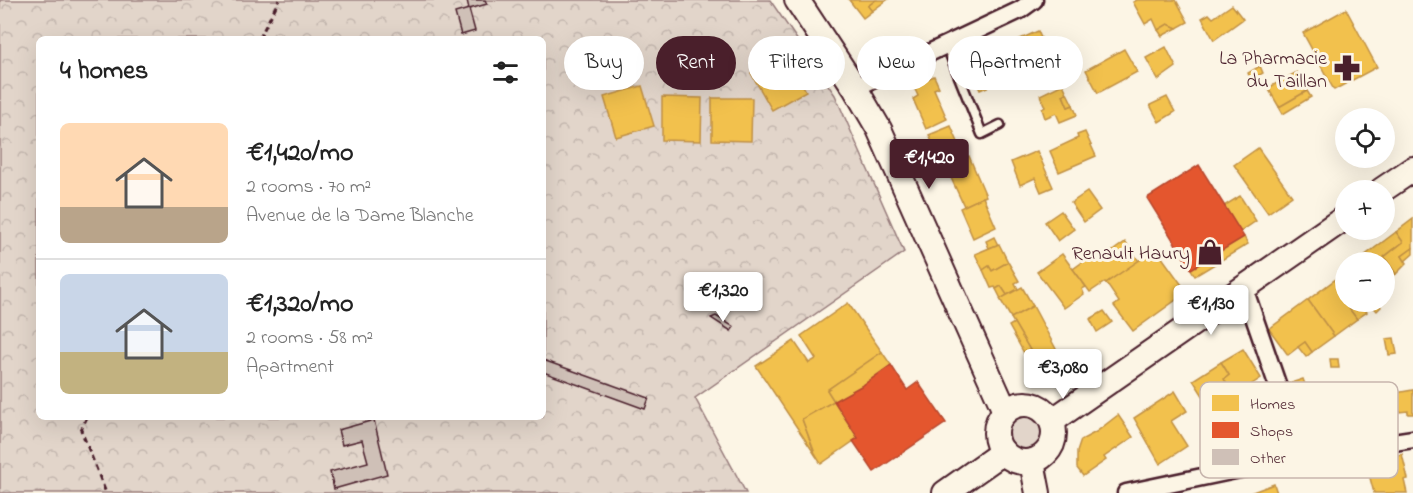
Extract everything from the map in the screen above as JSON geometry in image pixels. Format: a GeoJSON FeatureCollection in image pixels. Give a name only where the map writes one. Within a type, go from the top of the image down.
{"type":"FeatureCollection","features":[{"type":"Feature","properties":{"kind":"main road"},"geometry":{"type":"LineString","coordinates":[[798,0],[879,129],[1005,411]]}},
{"type":"Feature","properties":{"kind":"main road"},"geometry":{"type":"LineString","coordinates":[[1395,181],[1413,169]]}},
{"type":"Feature","properties":{"kind":"main road"},"geometry":{"type":"LineString","coordinates":[[1052,421],[1335,225]]}},
{"type":"Feature","properties":{"kind":"main road"},"geometry":{"type":"LineString","coordinates":[[1017,404],[1039,407],[1052,421],[1054,434],[1051,447],[1044,456],[1032,462],[1018,462],[1003,452],[996,439],[999,419],[1005,411],[1017,404]]}},
{"type":"Feature","properties":{"kind":"main road"},"geometry":{"type":"LineString","coordinates":[[945,493],[1003,452]]}},
{"type":"Feature","properties":{"kind":"main road"},"geometry":{"type":"LineString","coordinates":[[1032,462],[1038,493]]}},
{"type":"Feature","properties":{"kind":"street"},"geometry":{"type":"LineString","coordinates":[[855,88],[1020,10],[1034,0]]}},
{"type":"Feature","properties":{"kind":"street"},"geometry":{"type":"LineString","coordinates":[[1244,288],[1276,382]]}},
{"type":"Feature","properties":{"kind":"street"},"geometry":{"type":"LineString","coordinates":[[1398,441],[1413,439]]}},
{"type":"Feature","properties":{"kind":"street"},"geometry":{"type":"LineString","coordinates":[[1126,493],[1200,477]]}},
{"type":"Feature","properties":{"kind":"lane"},"geometry":{"type":"LineString","coordinates":[[946,44],[982,134],[1000,125]]}},
{"type":"Feature","properties":{"kind":"path"},"geometry":{"type":"LineString","coordinates":[[261,36],[279,0]]}},
{"type":"Feature","properties":{"kind":"path"},"geometry":{"type":"LineString","coordinates":[[86,420],[81,430],[106,493]]}},
{"type":"Feature","properties":{"kind":"green space"},"geometry":{"type":"Polygon","coordinates":[[[0,0],[770,0],[795,36],[748,36],[748,90],[832,90],[904,252],[695,398],[746,493],[0,493],[0,0]]]}},
{"type":"Feature","properties":{"kind":"green space"},"geometry":{"type":"Polygon","coordinates":[[[1026,413],[1034,414],[1041,419],[1046,426],[1046,442],[1041,449],[1034,454],[1026,455],[1018,454],[1011,449],[1006,442],[1005,434],[1006,426],[1011,419],[1018,414],[1026,413]]]}},
{"type":"Feature","properties":{"kind":"building: Homes"},"geometry":{"type":"Polygon","coordinates":[[[849,0],[876,0],[868,6],[872,11],[863,18],[849,0]]]}},
{"type":"Feature","properties":{"kind":"building: Homes"},"geometry":{"type":"Polygon","coordinates":[[[876,0],[887,0],[872,11],[868,6],[876,0]]]}},
{"type":"Feature","properties":{"kind":"building: Homes"},"geometry":{"type":"Polygon","coordinates":[[[1137,0],[1176,0],[1188,22],[1177,28],[1168,24],[1158,30],[1153,19],[1145,24],[1133,2],[1137,0]]]}},
{"type":"Feature","properties":{"kind":"building: Homes"},"geometry":{"type":"Polygon","coordinates":[[[1232,5],[1243,19],[1214,40],[1202,18],[1209,14],[1213,18],[1232,5]]]}},
{"type":"Feature","properties":{"kind":"building: Homes"},"geometry":{"type":"Polygon","coordinates":[[[1346,9],[1377,67],[1334,90],[1303,33],[1346,9]]]}},
{"type":"Feature","properties":{"kind":"building: Homes"},"geometry":{"type":"Polygon","coordinates":[[[1168,24],[1177,28],[1162,36],[1158,30],[1168,24]]]}},
{"type":"Feature","properties":{"kind":"building: Homes"},"geometry":{"type":"Polygon","coordinates":[[[1038,31],[1040,36],[1027,36],[1038,31]]]}},
{"type":"Feature","properties":{"kind":"building: Homes"},"geometry":{"type":"Polygon","coordinates":[[[1166,47],[1176,67],[1158,80],[1146,58],[1166,47]]]}},
{"type":"Feature","properties":{"kind":"building: Homes"},"geometry":{"type":"Polygon","coordinates":[[[1124,49],[1137,72],[1098,93],[1086,70],[1124,49]]]}},
{"type":"Feature","properties":{"kind":"building: Homes"},"geometry":{"type":"Polygon","coordinates":[[[1260,66],[1263,73],[1251,80],[1248,73],[1260,66]]]}},
{"type":"Feature","properties":{"kind":"building: Homes"},"geometry":{"type":"Polygon","coordinates":[[[1297,72],[1307,91],[1279,107],[1268,88],[1297,72]]]}},
{"type":"Feature","properties":{"kind":"building: Homes"},"geometry":{"type":"Polygon","coordinates":[[[628,90],[643,90],[654,126],[616,137],[604,97],[628,90]]]}},
{"type":"Feature","properties":{"kind":"building: Homes"},"geometry":{"type":"Polygon","coordinates":[[[761,90],[805,90],[806,91],[772,110],[761,90]]]}},
{"type":"Feature","properties":{"kind":"building: Homes"},"geometry":{"type":"Polygon","coordinates":[[[915,90],[934,90],[947,119],[926,129],[913,99],[918,96],[915,90]]]}},
{"type":"Feature","properties":{"kind":"building: Homes"},"geometry":{"type":"Polygon","coordinates":[[[1050,90],[1066,90],[1067,93],[1063,95],[1068,107],[1073,105],[1077,115],[1060,122],[1056,113],[1045,118],[1042,109],[1045,107],[1040,95],[1050,90]]]}},
{"type":"Feature","properties":{"kind":"building: Homes"},"geometry":{"type":"Polygon","coordinates":[[[1307,91],[1311,97],[1283,114],[1279,107],[1307,91]]]}},
{"type":"Feature","properties":{"kind":"building: Homes"},"geometry":{"type":"Polygon","coordinates":[[[1067,93],[1073,105],[1068,107],[1063,95],[1067,93]]]}},
{"type":"Feature","properties":{"kind":"building: Homes"},"geometry":{"type":"Polygon","coordinates":[[[662,97],[702,98],[701,141],[662,140],[662,97]]]}},
{"type":"Feature","properties":{"kind":"building: Homes"},"geometry":{"type":"Polygon","coordinates":[[[1167,97],[1175,112],[1159,122],[1150,105],[1167,97]]]}},
{"type":"Feature","properties":{"kind":"building: Homes"},"geometry":{"type":"Polygon","coordinates":[[[712,98],[752,98],[751,141],[712,140],[712,98]]]}},
{"type":"Feature","properties":{"kind":"building: Homes"},"geometry":{"type":"Polygon","coordinates":[[[951,126],[965,158],[943,168],[929,135],[951,126]]]}},
{"type":"Feature","properties":{"kind":"building: Homes"},"geometry":{"type":"Polygon","coordinates":[[[1085,132],[1096,156],[1059,172],[1050,151],[1078,138],[1077,135],[1085,132]]]}},
{"type":"Feature","properties":{"kind":"building: Homes"},"geometry":{"type":"Polygon","coordinates":[[[1258,148],[1292,196],[1268,213],[1234,165],[1258,148]]]}},
{"type":"Feature","properties":{"kind":"building: Homes"},"geometry":{"type":"Polygon","coordinates":[[[1037,151],[1053,187],[1041,192],[1035,178],[1020,185],[1011,162],[1037,151]]]}},
{"type":"Feature","properties":{"kind":"building: Homes"},"geometry":{"type":"Polygon","coordinates":[[[969,156],[986,196],[964,206],[946,167],[969,156]]]}},
{"type":"Feature","properties":{"kind":"building: Homes"},"geometry":{"type":"Polygon","coordinates":[[[1087,192],[1100,210],[1084,222],[1071,203],[1087,192]]]}},
{"type":"Feature","properties":{"kind":"building: Homes"},"geometry":{"type":"Polygon","coordinates":[[[1240,196],[1256,221],[1240,232],[1224,206],[1240,196]]]}},
{"type":"Feature","properties":{"kind":"building: Homes"},"geometry":{"type":"Polygon","coordinates":[[[983,197],[996,227],[973,238],[960,208],[983,197]]]}},
{"type":"Feature","properties":{"kind":"building: Homes"},"geometry":{"type":"Polygon","coordinates":[[[1061,211],[1074,229],[1058,241],[1045,222],[1061,211]]]}},
{"type":"Feature","properties":{"kind":"building: Homes"},"geometry":{"type":"Polygon","coordinates":[[[1413,219],[1413,248],[1402,256],[1407,263],[1396,274],[1395,252],[1390,252],[1403,242],[1396,232],[1413,219]]]}},
{"type":"Feature","properties":{"kind":"building: Homes"},"geometry":{"type":"Polygon","coordinates":[[[1395,233],[1403,242],[1390,252],[1369,252],[1385,240],[1395,240],[1395,233]]]}},
{"type":"Feature","properties":{"kind":"building: Homes"},"geometry":{"type":"Polygon","coordinates":[[[994,237],[998,245],[989,248],[986,241],[994,237]]]}},
{"type":"Feature","properties":{"kind":"building: Homes"},"geometry":{"type":"Polygon","coordinates":[[[1244,237],[1248,244],[1195,276],[1191,269],[1244,237]]]}},
{"type":"Feature","properties":{"kind":"building: Homes"},"geometry":{"type":"Polygon","coordinates":[[[1125,242],[1139,261],[1090,292],[1073,269],[1091,256],[1096,263],[1125,242]]]}},
{"type":"Feature","properties":{"kind":"building: Homes"},"geometry":{"type":"Polygon","coordinates":[[[999,244],[1008,262],[992,271],[989,266],[983,270],[975,254],[999,244]]]}},
{"type":"Feature","properties":{"kind":"building: Homes"},"geometry":{"type":"Polygon","coordinates":[[[1413,248],[1413,254],[1405,261],[1402,256],[1413,248]]]}},
{"type":"Feature","properties":{"kind":"building: Homes"},"geometry":{"type":"Polygon","coordinates":[[[1156,249],[1187,292],[1133,331],[1114,306],[1119,302],[1106,283],[1156,249]]]}},
{"type":"Feature","properties":{"kind":"building: Homes"},"geometry":{"type":"Polygon","coordinates":[[[1062,254],[1086,287],[1082,289],[1084,294],[1064,308],[1037,272],[1062,254]]]}},
{"type":"Feature","properties":{"kind":"building: Homes"},"geometry":{"type":"Polygon","coordinates":[[[1008,262],[1019,281],[1015,283],[1018,289],[1007,295],[1001,286],[996,289],[991,288],[983,270],[989,266],[992,271],[1008,262]]]}},
{"type":"Feature","properties":{"kind":"building: Homes"},"geometry":{"type":"Polygon","coordinates":[[[1335,280],[1335,312],[1352,312],[1357,319],[1334,336],[1308,300],[1335,280]]]}},
{"type":"Feature","properties":{"kind":"building: Homes"},"geometry":{"type":"Polygon","coordinates":[[[1001,286],[1007,295],[1001,299],[996,289],[1001,286]]]}},
{"type":"Feature","properties":{"kind":"building: Homes"},"geometry":{"type":"Polygon","coordinates":[[[1022,287],[1033,306],[1011,318],[1000,299],[1022,287]]]}},
{"type":"Feature","properties":{"kind":"building: Homes"},"geometry":{"type":"Polygon","coordinates":[[[1308,300],[1334,336],[1312,352],[1305,342],[1288,355],[1269,329],[1308,300]]]}},
{"type":"Feature","properties":{"kind":"building: Homes"},"geometry":{"type":"Polygon","coordinates":[[[848,303],[882,352],[827,390],[834,401],[802,419],[816,456],[756,366],[794,341],[809,363],[816,359],[801,336],[848,303]]]}},
{"type":"Feature","properties":{"kind":"building: Homes"},"geometry":{"type":"Polygon","coordinates":[[[1033,306],[1064,364],[1044,375],[1011,318],[1033,306]]]}},
{"type":"Feature","properties":{"kind":"building: Homes"},"geometry":{"type":"Polygon","coordinates":[[[1104,311],[1112,322],[1097,332],[1090,319],[1104,311]]]}},
{"type":"Feature","properties":{"kind":"building: Homes"},"geometry":{"type":"Polygon","coordinates":[[[1352,312],[1367,312],[1357,319],[1352,312]]]}},
{"type":"Feature","properties":{"kind":"building: Homes"},"geometry":{"type":"Polygon","coordinates":[[[1014,323],[1030,350],[1024,353],[1009,326],[1014,323]]]}},
{"type":"Feature","properties":{"kind":"building: Homes"},"geometry":{"type":"Polygon","coordinates":[[[1394,338],[1397,354],[1389,355],[1386,339],[1394,338]]]}},
{"type":"Feature","properties":{"kind":"building: Homes"},"geometry":{"type":"Polygon","coordinates":[[[1305,342],[1312,352],[1306,357],[1298,347],[1305,342]]]}},
{"type":"Feature","properties":{"kind":"building: Homes"},"geometry":{"type":"Polygon","coordinates":[[[1243,349],[1261,378],[1255,382],[1226,382],[1224,379],[1229,375],[1221,362],[1243,349]]]}},
{"type":"Feature","properties":{"kind":"building: Homes"},"geometry":{"type":"Polygon","coordinates":[[[882,352],[891,365],[863,385],[834,401],[827,390],[882,352]]]}},
{"type":"Feature","properties":{"kind":"building: Homes"},"geometry":{"type":"Polygon","coordinates":[[[1330,359],[1338,359],[1339,368],[1331,368],[1330,359]]]}},
{"type":"Feature","properties":{"kind":"building: Homes"},"geometry":{"type":"Polygon","coordinates":[[[1221,362],[1229,375],[1224,379],[1226,382],[1200,382],[1200,391],[1193,380],[1221,362]]]}},
{"type":"Feature","properties":{"kind":"building: Homes"},"geometry":{"type":"Polygon","coordinates":[[[1413,390],[1413,414],[1408,414],[1408,411],[1399,412],[1398,392],[1413,390]]]}},
{"type":"Feature","properties":{"kind":"building: Homes"},"geometry":{"type":"Polygon","coordinates":[[[1175,391],[1187,411],[1171,421],[1187,446],[1160,464],[1134,418],[1175,391]]]}},
{"type":"Feature","properties":{"kind":"building: Homes"},"geometry":{"type":"Polygon","coordinates":[[[834,401],[858,438],[821,464],[802,419],[834,401]]]}},
{"type":"Feature","properties":{"kind":"building: Homes"},"geometry":{"type":"Polygon","coordinates":[[[1118,415],[1133,437],[1104,457],[1106,460],[1083,476],[1077,468],[1077,452],[1081,440],[1118,415]]]}},
{"type":"Feature","properties":{"kind":"building: Homes"},"geometry":{"type":"Polygon","coordinates":[[[1402,454],[1408,479],[1404,480],[1407,493],[1374,493],[1370,478],[1398,478],[1398,455],[1402,454]]]}},
{"type":"Feature","properties":{"kind":"building: Homes"},"geometry":{"type":"Polygon","coordinates":[[[1274,484],[1277,493],[1250,493],[1274,484]]]}},
{"type":"Feature","properties":{"kind":"building: Shops"},"geometry":{"type":"Polygon","coordinates":[[[1199,165],[1244,237],[1191,269],[1147,198],[1199,165]]]}},
{"type":"Feature","properties":{"kind":"building: Shops"},"geometry":{"type":"Polygon","coordinates":[[[891,365],[907,390],[918,382],[946,423],[874,472],[853,441],[858,438],[834,401],[863,385],[891,365]]]}},
{"type":"Feature","properties":{"kind":"building: Other"},"geometry":{"type":"Polygon","coordinates":[[[467,0],[485,0],[487,4],[469,9],[467,0]]]}},
{"type":"Feature","properties":{"kind":"building: Other"},"geometry":{"type":"Polygon","coordinates":[[[469,9],[475,31],[461,35],[455,13],[469,9]]]}},
{"type":"Feature","properties":{"kind":"building: Other"},"geometry":{"type":"Polygon","coordinates":[[[716,316],[734,327],[731,331],[711,318],[716,316]]]}},
{"type":"Feature","properties":{"kind":"building: Other"},"geometry":{"type":"Polygon","coordinates":[[[546,361],[649,398],[645,409],[546,373],[546,361]]]}},
{"type":"Feature","properties":{"kind":"building: Other"},"geometry":{"type":"Polygon","coordinates":[[[374,420],[387,474],[334,489],[330,472],[368,462],[362,440],[342,445],[338,430],[374,420]]]}},
{"type":"Feature","properties":{"kind":"place","name":"La Pharmacie du Taillan"},"geometry":{"type":"Point","coordinates":[1347,68]}},
{"type":"Feature","properties":{"kind":"place","name":"Renault Haury"},"geometry":{"type":"Point","coordinates":[1210,252]}}]}
